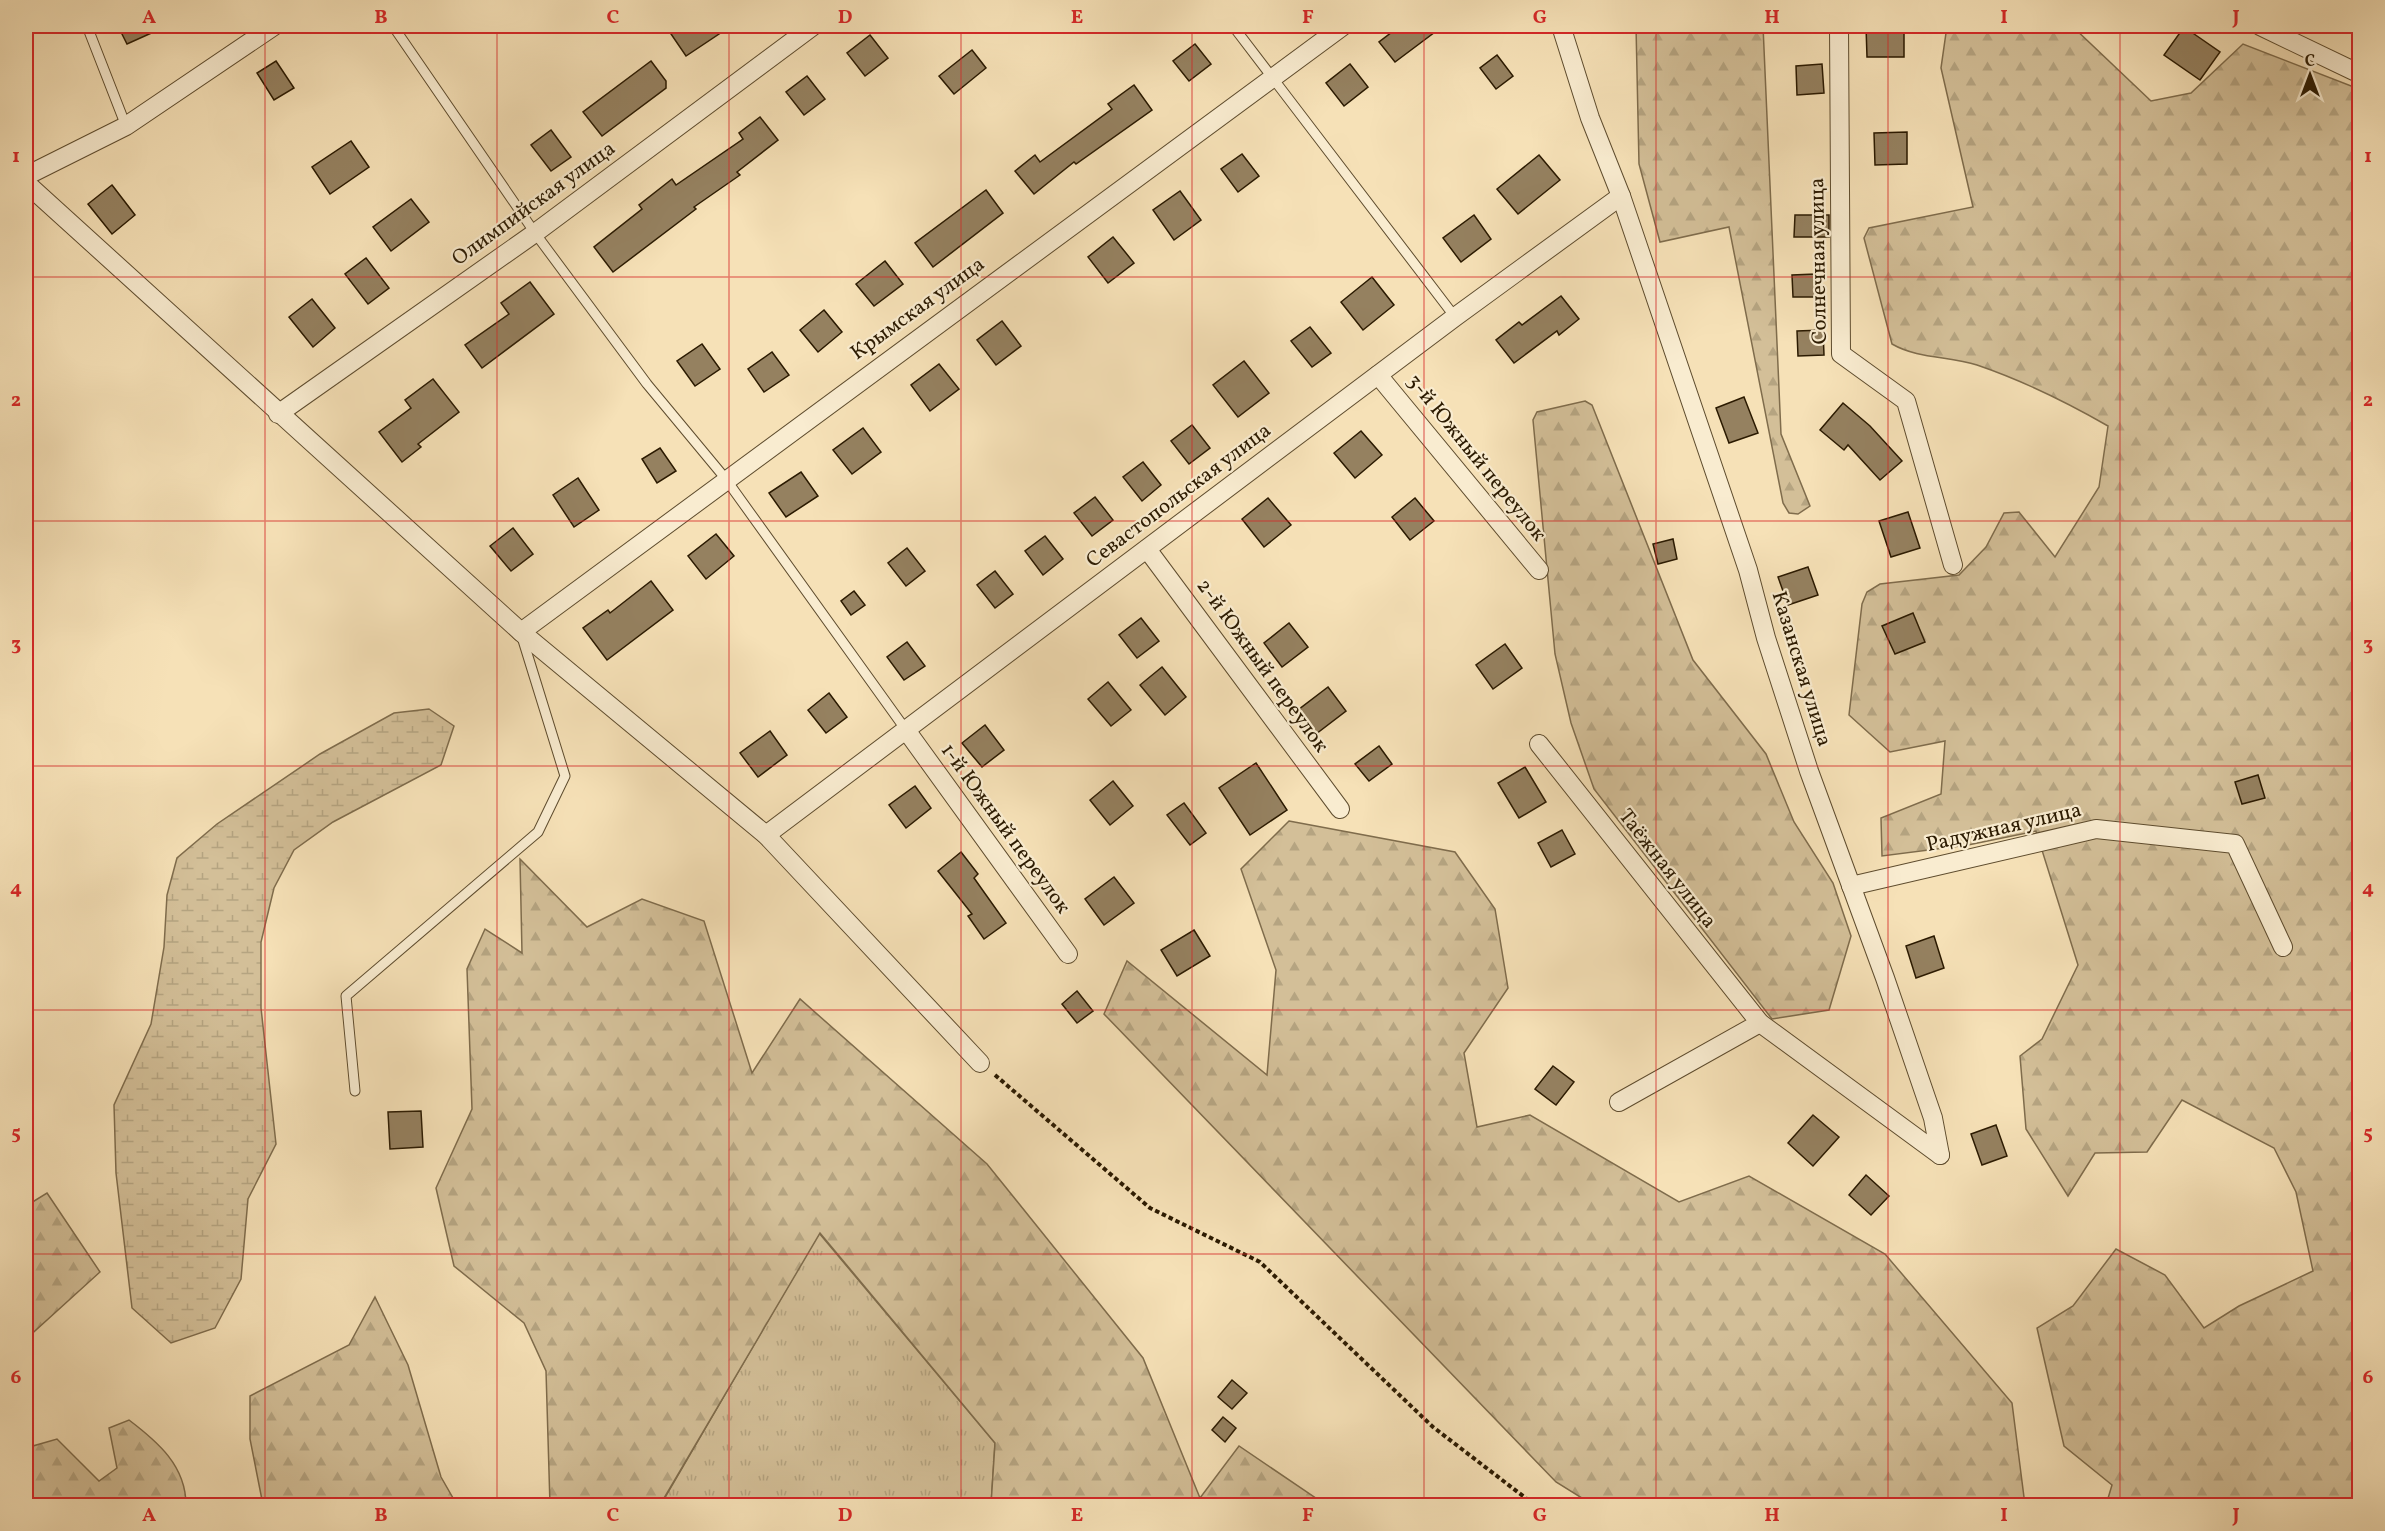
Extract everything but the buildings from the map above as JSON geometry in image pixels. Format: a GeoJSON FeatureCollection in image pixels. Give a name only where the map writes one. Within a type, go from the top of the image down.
{"type":"FeatureCollection","features":[{"type":"Feature","properties":{"kind":"street"},"geometry":{"type":"LineString","coordinates":[[26,176],[126,126],[274,26]]}},
{"type":"Feature","properties":{"kind":"street","name":"Олимпийская улица"},"geometry":{"type":"LineString","coordinates":[[278,414],[535,233],[813,26]]}},
{"type":"Feature","properties":{"kind":"street","name":"Крымская улица"},"geometry":{"type":"LineString","coordinates":[[521,632],[725,478],[1343,26]]}},
{"type":"Feature","properties":{"kind":"street","name":"Казанская улица"},"geometry":{"type":"LineString","coordinates":[[1561,26],[1590,118],[1621,196],[1748,570],[1766,638],[1809,771],[1933,1118],[1940,1155]]}},
{"type":"Feature","properties":{"kind":"street","name":"Солнечная улица"},"geometry":{"type":"LineString","coordinates":[[1839,26],[1841,354],[1906,402],[1953,565]]}},
{"type":"Feature","properties":{"kind":"street"},"geometry":{"type":"LineString","coordinates":[[2260,26],[2360,74]]}},
{"type":"Feature","properties":{"kind":"street"},"geometry":{"type":"LineString","coordinates":[[26,183],[521,632],[765,835],[980,1063]]}},
{"type":"Feature","properties":{"kind":"street","name":"Севастопольская улица"},"geometry":{"type":"LineString","coordinates":[[765,835],[1455,317],[1621,196]]}},
{"type":"Feature","properties":{"kind":"street","name":"3-й Южный переулок"},"geometry":{"type":"LineString","coordinates":[[1378,375],[1539,570]]}},
{"type":"Feature","properties":{"kind":"street","name":"2-й Южный переулок"},"geometry":{"type":"LineString","coordinates":[[1147,549],[1340,809]]}},
{"type":"Feature","properties":{"kind":"street","name":"1-й Южный переулок"},"geometry":{"type":"LineString","coordinates":[[906,730],[1068,954]]}},
{"type":"Feature","properties":{"kind":"street","name":"Таёжная улица"},"geometry":{"type":"LineString","coordinates":[[1539,744],[1760,1023],[1940,1155]]}},
{"type":"Feature","properties":{"kind":"street","name":"Радужная улица"},"geometry":{"type":"LineString","coordinates":[[1851,886],[2096,829],[2235,844],[2283,947]]}},
{"type":"Feature","properties":{"kind":"street"},"geometry":{"type":"LineString","coordinates":[[1619,1102],[1760,1023]]}},
{"type":"Feature","properties":{"kind":"lane"},"geometry":{"type":"LineString","coordinates":[[87,26],[126,126]]}},
{"type":"Feature","properties":{"kind":"lane"},"geometry":{"type":"LineString","coordinates":[[393,26],[535,233],[647,384],[725,478],[906,730]]}},
{"type":"Feature","properties":{"kind":"lane"},"geometry":{"type":"LineString","coordinates":[[1233,26],[1455,317]]}},
{"type":"Feature","properties":{"kind":"lane"},"geometry":{"type":"LineString","coordinates":[[355,1091],[346,996],[538,832],[565,776],[521,632]]}},
{"type":"Feature","properties":{"kind":"path"},"geometry":{"type":"LineString","coordinates":[[980,1063],[1150,1208],[1260,1262],[1433,1427],[1536,1506]]}},
{"type":"Feature","properties":{"kind":"green space"},"geometry":{"type":"Polygon","coordinates":[[[1636,26],[1763,26],[1781,434],[1810,506],[1798,514],[1789,513],[1783,503],[1729,227],[1660,242],[1639,164],[1636,26]]]}},
{"type":"Feature","properties":{"kind":"green space"},"geometry":{"type":"Polygon","coordinates":[[[1947,26],[2072,26],[2151,101],[2191,93],[2243,44],[2359,89],[2359,1505],[2106,1505],[2112,1485],[2064,1446],[2037,1328],[2073,1306],[2116,1249],[2165,1275],[2204,1328],[2239,1306],[2313,1271],[2296,1192],[2274,1148],[2182,1100],[2147,1152],[2095,1153],[2068,1196],[2026,1129],[2020,1056],[2042,1039],[2078,965],[2036,831],[1968,845],[1882,856],[1881,818],[1941,794],[1945,741],[1890,752],[1849,715],[1862,604],[1867,592],[1880,584],[1959,575],[1986,547],[2004,513],[2019,512],[2055,557],[2099,487],[2108,426],[2044,392],[1994,371],[1966,362],[1923,355],[1892,344],[1864,238],[1869,228],[1973,207],[1941,68],[1947,26]]]}},
{"type":"Feature","properties":{"kind":"green space"},"geometry":{"type":"Polygon","coordinates":[[[1585,401],[1592,405],[1693,660],[1766,754],[1794,822],[1833,883],[1851,936],[1829,1010],[1772,1019],[1594,789],[1571,723],[1555,654],[1533,420],[1537,412],[1585,401]]]}},
{"type":"Feature","properties":{"kind":"green space"},"geometry":{"type":"Polygon","coordinates":[[[429,709],[454,726],[441,765],[333,822],[294,850],[274,888],[261,942],[261,1008],[276,1144],[248,1199],[241,1279],[215,1328],[171,1343],[132,1308],[116,1173],[114,1105],[151,1024],[164,947],[167,895],[177,858],[217,824],[320,754],[394,713],[429,709]]]}},
{"type":"Feature","properties":{"kind":"green space"},"geometry":{"type":"Polygon","coordinates":[[[1289,821],[1455,852],[1495,909],[1508,988],[1464,1053],[1477,1127],[1530,1115],[1679,1202],[1749,1176],[1885,1254],[2012,1403],[2025,1505],[1593,1505],[1556,1482],[1104,1014],[1127,961],[1267,1075],[1276,970],[1241,869],[1289,821]]]}},
{"type":"Feature","properties":{"kind":"green space"},"geometry":{"type":"Polygon","coordinates":[[[520,859],[587,927],[642,899],[704,921],[752,1073],[800,999],[987,1164],[1143,1358],[1200,1498],[1239,1446],[1326,1505],[991,1505],[995,1443],[820,1233],[660,1505],[550,1505],[546,1371],[524,1323],[454,1266],[436,1188],[472,1109],[467,969],[485,929],[522,953],[520,859]]]}},
{"type":"Feature","properties":{"kind":"green space"},"geometry":{"type":"Polygon","coordinates":[[[47,1193],[100,1272],[26,1339],[26,1206],[47,1193]]]}},
{"type":"Feature","properties":{"kind":"green space"},"geometry":{"type":"Polygon","coordinates":[[[819,1233],[995,1443],[991,1505],[660,1506],[819,1233]]]}},
{"type":"Feature","properties":{"kind":"green space"},"geometry":{"type":"Polygon","coordinates":[[[375,1297],[408,1365],[441,1477],[457,1505],[263,1505],[250,1439],[250,1396],[349,1345],[375,1297]]]}},
{"type":"Feature","properties":{"kind":"green space"},"geometry":{"type":"Polygon","coordinates":[[[129,1420],[160,1446],[176,1467],[185,1491],[186,1505],[29,1505],[26,1500],[26,1460],[33,1446],[57,1439],[99,1481],[117,1468],[109,1428],[129,1420]]]}}]}
